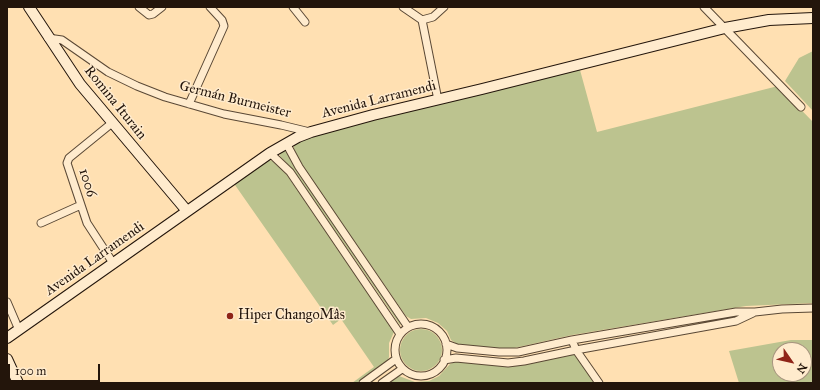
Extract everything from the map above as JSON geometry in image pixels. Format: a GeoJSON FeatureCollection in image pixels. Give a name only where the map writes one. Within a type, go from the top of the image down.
{"type":"FeatureCollection","features":[{"type":"Feature","properties":{"kind":"main road","name":"Romina Iturain"},"geometry":{"type":"LineString","coordinates":[[29,7],[48,38],[77,79],[186,211]]}},
{"type":"Feature","properties":{"kind":"main road","name":"Avenida Larramendi"},"geometry":{"type":"LineString","coordinates":[[7,338],[270,153],[286,143],[311,132],[373,115],[725,28],[769,20],[813,18]]}},
{"type":"Feature","properties":{"kind":"main road"},"geometry":{"type":"LineString","coordinates":[[7,359],[18,383]]}},
{"type":"Feature","properties":{"kind":"street"},"geometry":{"type":"LineString","coordinates":[[139,7],[149,15],[153,14],[162,7]]}},
{"type":"Feature","properties":{"kind":"street"},"geometry":{"type":"LineString","coordinates":[[189,104],[224,26],[222,20],[210,7]]}},
{"type":"Feature","properties":{"kind":"street"},"geometry":{"type":"LineString","coordinates":[[293,7],[305,22]]}},
{"type":"Feature","properties":{"kind":"street"},"geometry":{"type":"LineString","coordinates":[[403,7],[422,20],[438,100]]}},
{"type":"Feature","properties":{"kind":"street"},"geometry":{"type":"LineString","coordinates":[[422,20],[433,17],[444,7]]}},
{"type":"Feature","properties":{"kind":"street"},"geometry":{"type":"LineString","coordinates":[[704,7],[801,107]]}},
{"type":"Feature","properties":{"kind":"street","name":"Germán Burmeister"},"geometry":{"type":"LineString","coordinates":[[48,38],[58,38],[62,40],[118,78],[144,89],[224,114],[311,132]]}},
{"type":"Feature","properties":{"kind":"street","name":"1006"},"geometry":{"type":"LineString","coordinates":[[112,123],[67,160],[67,163],[90,229],[113,263]]}},
{"type":"Feature","properties":{"kind":"street"},"geometry":{"type":"LineString","coordinates":[[286,143],[299,167],[408,327]]}},
{"type":"Feature","properties":{"kind":"street"},"geometry":{"type":"LineString","coordinates":[[270,153],[290,172],[400,334]]}},
{"type":"Feature","properties":{"kind":"street"},"geometry":{"type":"LineString","coordinates":[[41,223],[81,205]]}},
{"type":"Feature","properties":{"kind":"street"},"geometry":{"type":"LineString","coordinates":[[7,302],[19,330]]}},
{"type":"Feature","properties":{"kind":"street"},"geometry":{"type":"LineString","coordinates":[[446,344],[457,348],[509,352],[523,351],[572,340],[736,312],[813,308]]}},
{"type":"Feature","properties":{"kind":"street"},"geometry":{"type":"LineString","coordinates":[[444,360],[456,358],[516,362],[736,321],[755,312]]}},
{"type":"Feature","properties":{"kind":"street"},"geometry":{"type":"LineString","coordinates":[[421,324],[434,327],[440,333],[446,344],[446,353],[444,360],[437,370],[426,375],[413,375],[402,369],[396,360],[395,345],[400,334],[408,327],[421,324]]}},
{"type":"Feature","properties":{"kind":"street"},"geometry":{"type":"LineString","coordinates":[[572,340],[576,350],[599,383]]}},
{"type":"Feature","properties":{"kind":"street"},"geometry":{"type":"LineString","coordinates":[[364,383],[396,360]]}},
{"type":"Feature","properties":{"kind":"street"},"geometry":{"type":"LineString","coordinates":[[382,383],[402,369]]}},
{"type":"Feature","properties":{"kind":"green space"},"geometry":{"type":"Polygon","coordinates":[[[813,51],[813,111],[785,81],[799,58],[813,51]]]}},
{"type":"Feature","properties":{"kind":"green space"},"geometry":{"type":"Polygon","coordinates":[[[580,70],[597,132],[778,86],[813,122],[813,303],[746,306],[572,335],[514,348],[503,349],[457,344],[451,340],[447,331],[438,323],[426,318],[411,319],[406,316],[301,164],[294,149],[294,144],[318,134],[435,104],[580,70]]]}},
{"type":"Feature","properties":{"kind":"green space"},"geometry":{"type":"Polygon","coordinates":[[[284,150],[296,170],[397,316],[401,324],[400,325],[294,171],[280,156],[280,151],[284,150]]]}},
{"type":"Feature","properties":{"kind":"green space"},"geometry":{"type":"Polygon","coordinates":[[[269,160],[273,161],[287,175],[394,332],[389,343],[389,357],[387,362],[357,383],[352,383],[374,367],[341,319],[333,325],[235,185],[269,160]]]}},
{"type":"Feature","properties":{"kind":"green space"},"geometry":{"type":"Polygon","coordinates":[[[417,329],[425,329],[436,335],[442,346],[442,354],[436,365],[425,371],[417,371],[406,365],[400,354],[400,346],[406,335],[417,329]]]}},
{"type":"Feature","properties":{"kind":"green space"},"geometry":{"type":"Polygon","coordinates":[[[791,340],[813,340],[813,383],[739,383],[729,351],[772,343],[772,382],[812,382],[812,342],[780,342],[791,340]]]}},
{"type":"Feature","properties":{"kind":"green space"},"geometry":{"type":"Polygon","coordinates":[[[573,354],[596,383],[387,383],[399,376],[415,382],[429,381],[439,376],[450,364],[456,361],[516,366],[573,354]]]}},
{"type":"Feature","properties":{"kind":"place","name":"Hiper ChangoMâs"},"geometry":{"type":"Point","coordinates":[230,316]}}]}
